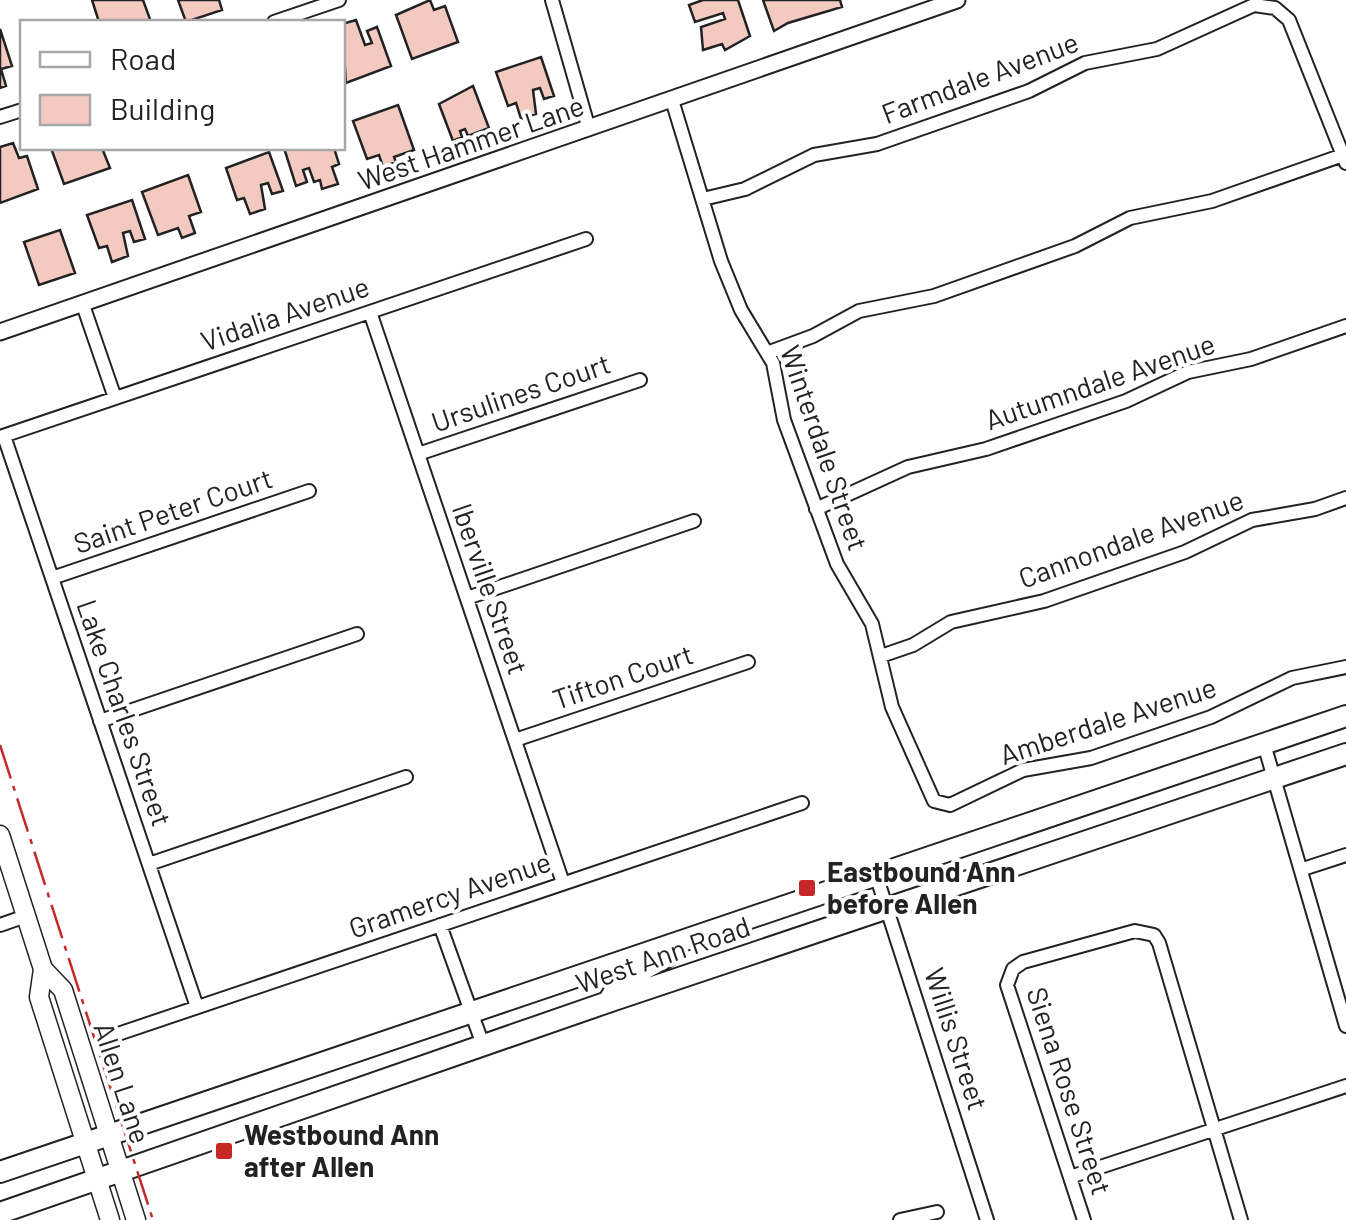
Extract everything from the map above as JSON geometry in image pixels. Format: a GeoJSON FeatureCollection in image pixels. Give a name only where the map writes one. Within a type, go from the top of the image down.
{"type":"FeatureCollection","features":[{"type":"Feature","properties":{"kind":"main road","name":"West Ann Road"},"geometry":{"type":"LineString","coordinates":[[0,1172],[1346,716]]}},
{"type":"Feature","properties":{"kind":"main road","name":"West Ann Road"},"geometry":{"type":"LineString","coordinates":[[0,1213],[608,1002],[1346,754]]}},
{"type":"Feature","properties":{"kind":"main road","name":"Allen Lane"},"geometry":{"type":"LineString","coordinates":[[0,835],[43,969],[63,990],[136,1220]]}},
{"type":"Feature","properties":{"kind":"main road"},"geometry":{"type":"LineString","coordinates":[[608,1002],[627,976],[737,922]]}},
{"type":"Feature","properties":{"kind":"main road","name":"Allen Lane"},"geometry":{"type":"LineString","coordinates":[[43,969],[39,996],[110,1220]]}},
{"type":"Feature","properties":{"kind":"street"},"geometry":{"type":"LineString","coordinates":[[280,20],[339,0]]}},
{"type":"Feature","properties":{"kind":"street"},"geometry":{"type":"LineString","coordinates":[[552,0],[588,129]]}},
{"type":"Feature","properties":{"kind":"street","name":"West Hammer Lane"},"geometry":{"type":"LineString","coordinates":[[0,332],[957,0]]}},
{"type":"Feature","properties":{"kind":"street","name":"Farmdale Avenue"},"geometry":{"type":"LineString","coordinates":[[703,199],[746,189],[814,155],[877,144],[1029,91],[1085,63],[1157,49],[1254,5],[1275,8],[1289,20],[1345,158]]}},
{"type":"Feature","properties":{"kind":"street","name":"Winterdale Street"},"geometry":{"type":"LineString","coordinates":[[672,100],[733,292],[779,381],[784,420],[836,564],[872,624],[892,708],[922,782],[934,802],[941,805]]}},
{"type":"Feature","properties":{"kind":"street"},"geometry":{"type":"LineString","coordinates":[[767,353],[813,336],[860,310],[934,296],[1076,246],[1130,218],[1212,201],[1345,158]]}},
{"type":"Feature","properties":{"kind":"street","name":"Vidalia Avenue"},"geometry":{"type":"LineString","coordinates":[[2,436],[586,239]]}},
{"type":"Feature","properties":{"kind":"street"},"geometry":{"type":"LineString","coordinates":[[83,305],[115,398]]}},
{"type":"Feature","properties":{"kind":"street","name":"Iberville Street"},"geometry":{"type":"LineString","coordinates":[[370,312],[563,883]]}},
{"type":"Feature","properties":{"kind":"street","name":"Autumndale Avenue"},"geometry":{"type":"LineString","coordinates":[[816,509],[920,463],[986,450],[1126,401],[1188,372],[1250,359],[1346,326]]}},
{"type":"Feature","properties":{"kind":"street","name":"Ursulines Court"},"geometry":{"type":"LineString","coordinates":[[418,454],[640,380]]}},
{"type":"Feature","properties":{"kind":"street","name":"Lake Charles Street"},"geometry":{"type":"LineString","coordinates":[[2,436],[197,1007]]}},
{"type":"Feature","properties":{"kind":"street","name":"Saint Peter Court"},"geometry":{"type":"LineString","coordinates":[[52,578],[309,492]]}},
{"type":"Feature","properties":{"kind":"street","name":"Cannondale Avenue"},"geometry":{"type":"LineString","coordinates":[[881,656],[912,645],[952,622],[1044,602],[1185,552],[1252,520],[1316,509],[1346,498]]}},
{"type":"Feature","properties":{"kind":"street"},"geometry":{"type":"LineString","coordinates":[[467,598],[694,521]]}},
{"type":"Feature","properties":{"kind":"street"},"geometry":{"type":"LineString","coordinates":[[100,721],[358,634]]}},
{"type":"Feature","properties":{"kind":"street","name":"Tifton Court"},"geometry":{"type":"LineString","coordinates":[[515,740],[748,662]]}},
{"type":"Feature","properties":{"kind":"street","name":"Amberdale Avenue"},"geometry":{"type":"LineString","coordinates":[[941,805],[961,801],[1023,770],[1090,758],[1211,717],[1292,678],[1346,667]]}},
{"type":"Feature","properties":{"kind":"street"},"geometry":{"type":"LineString","coordinates":[[1264,744],[1346,1026]]}},
{"type":"Feature","properties":{"kind":"street"},"geometry":{"type":"LineString","coordinates":[[148,864],[406,777]]}},
{"type":"Feature","properties":{"kind":"street","name":"Gramercy Avenue"},"geometry":{"type":"LineString","coordinates":[[115,1035],[802,802]]}},
{"type":"Feature","properties":{"kind":"street"},"geometry":{"type":"LineString","coordinates":[[1302,870],[1346,855]]}},
{"type":"Feature","properties":{"kind":"street","name":"Willis Street"},"geometry":{"type":"LineString","coordinates":[[876,875],[987,1220]]}},
{"type":"Feature","properties":{"kind":"street"},"geometry":{"type":"LineString","coordinates":[[0,925],[26,916]]}},
{"type":"Feature","properties":{"kind":"street"},"geometry":{"type":"LineString","coordinates":[[440,925],[482,1045]]}},
{"type":"Feature","properties":{"kind":"street","name":"Siena Rose Street"},"geometry":{"type":"LineString","coordinates":[[1084,1220],[1009,996],[1010,977],[1023,962],[1123,932],[1146,931],[1158,943],[1212,1130]]}},
{"type":"Feature","properties":{"kind":"street"},"geometry":{"type":"LineString","coordinates":[[1070,1177],[1346,1086]]}},
{"type":"Feature","properties":{"kind":"street"},"geometry":{"type":"LineString","coordinates":[[1212,1130],[1240,1220]]}},
{"type":"Feature","properties":{"kind":"street"},"geometry":{"type":"LineString","coordinates":[[900,1220],[937,1212]]}},
{"type":"Feature","properties":{"kind":"building"},"geometry":{"type":"Polygon","coordinates":[[[92,0],[143,0],[150,20],[98,20],[92,0]]]}},
{"type":"Feature","properties":{"kind":"building"},"geometry":{"type":"Polygon","coordinates":[[[178,0],[219,0],[222,10],[185,20],[178,0]]]}},
{"type":"Feature","properties":{"kind":"building"},"geometry":{"type":"Polygon","coordinates":[[[430,0],[434,10],[445,6],[458,42],[412,59],[396,15],[430,0]]]}},
{"type":"Feature","properties":{"kind":"building"},"geometry":{"type":"Polygon","coordinates":[[[703,0],[738,0],[750,36],[725,50],[722,44],[703,50],[701,27],[725,19],[723,13],[695,22],[689,5],[703,0]]]}},
{"type":"Feature","properties":{"kind":"building"},"geometry":{"type":"Polygon","coordinates":[[[763,0],[840,0],[842,7],[774,31],[763,0]]]}},
{"type":"Feature","properties":{"kind":"building"},"geometry":{"type":"Polygon","coordinates":[[[356,20],[365,45],[372,43],[367,31],[377,27],[391,66],[346,83],[345,23],[356,20]]]}},
{"type":"Feature","properties":{"kind":"building"},"geometry":{"type":"Polygon","coordinates":[[[0,29],[12,66],[1,69],[6,86],[0,88],[0,29]]]}},
{"type":"Feature","properties":{"kind":"building"},"geometry":{"type":"Polygon","coordinates":[[[541,57],[554,96],[544,99],[540,88],[533,90],[536,114],[521,119],[516,103],[508,106],[496,72],[541,57]]]}},
{"type":"Feature","properties":{"kind":"building"},"geometry":{"type":"Polygon","coordinates":[[[473,86],[489,128],[468,136],[465,129],[460,131],[462,137],[453,141],[439,104],[473,86]]]}},
{"type":"Feature","properties":{"kind":"building"},"geometry":{"type":"Polygon","coordinates":[[[398,105],[414,150],[394,157],[396,162],[383,167],[379,155],[367,159],[353,121],[398,105]]]}},
{"type":"Feature","properties":{"kind":"building"},"geometry":{"type":"Polygon","coordinates":[[[13,143],[19,158],[27,156],[38,189],[0,203],[0,147],[13,143]]]}},
{"type":"Feature","properties":{"kind":"building"},"geometry":{"type":"Polygon","coordinates":[[[52,150],[103,150],[110,168],[64,184],[52,150]]]}},
{"type":"Feature","properties":{"kind":"building"},"geometry":{"type":"Polygon","coordinates":[[[285,150],[335,150],[339,164],[332,167],[338,184],[322,189],[320,180],[314,182],[309,168],[303,170],[307,182],[296,186],[285,150]]]}},
{"type":"Feature","properties":{"kind":"building"},"geometry":{"type":"Polygon","coordinates":[[[269,152],[283,191],[272,194],[268,183],[261,185],[265,209],[250,214],[244,198],[237,200],[226,168],[269,152]]]}},
{"type":"Feature","properties":{"kind":"building"},"geometry":{"type":"Polygon","coordinates":[[[188,175],[201,212],[189,216],[195,233],[182,238],[178,228],[158,235],[142,192],[188,175]]]}},
{"type":"Feature","properties":{"kind":"building"},"geometry":{"type":"Polygon","coordinates":[[[132,200],[145,239],[134,242],[130,231],[123,233],[128,256],[112,262],[107,246],[99,248],[87,215],[132,200]]]}},
{"type":"Feature","properties":{"kind":"building"},"geometry":{"type":"Polygon","coordinates":[[[60,230],[75,273],[39,285],[24,242],[60,230]]]}},
{"type":"Feature","properties":{"kind":"power"},"geometry":{"type":"LineString","coordinates":[[0,745],[153,1220]]}},
{"type":"Feature","properties":{"kind":"place","name":"Eastbound Ann before Allen"},"geometry":{"type":"Point","coordinates":[807,888]}},
{"type":"Feature","properties":{"kind":"place","name":"Westbound Ann after Allen"},"geometry":{"type":"Point","coordinates":[224,1151]}}]}
